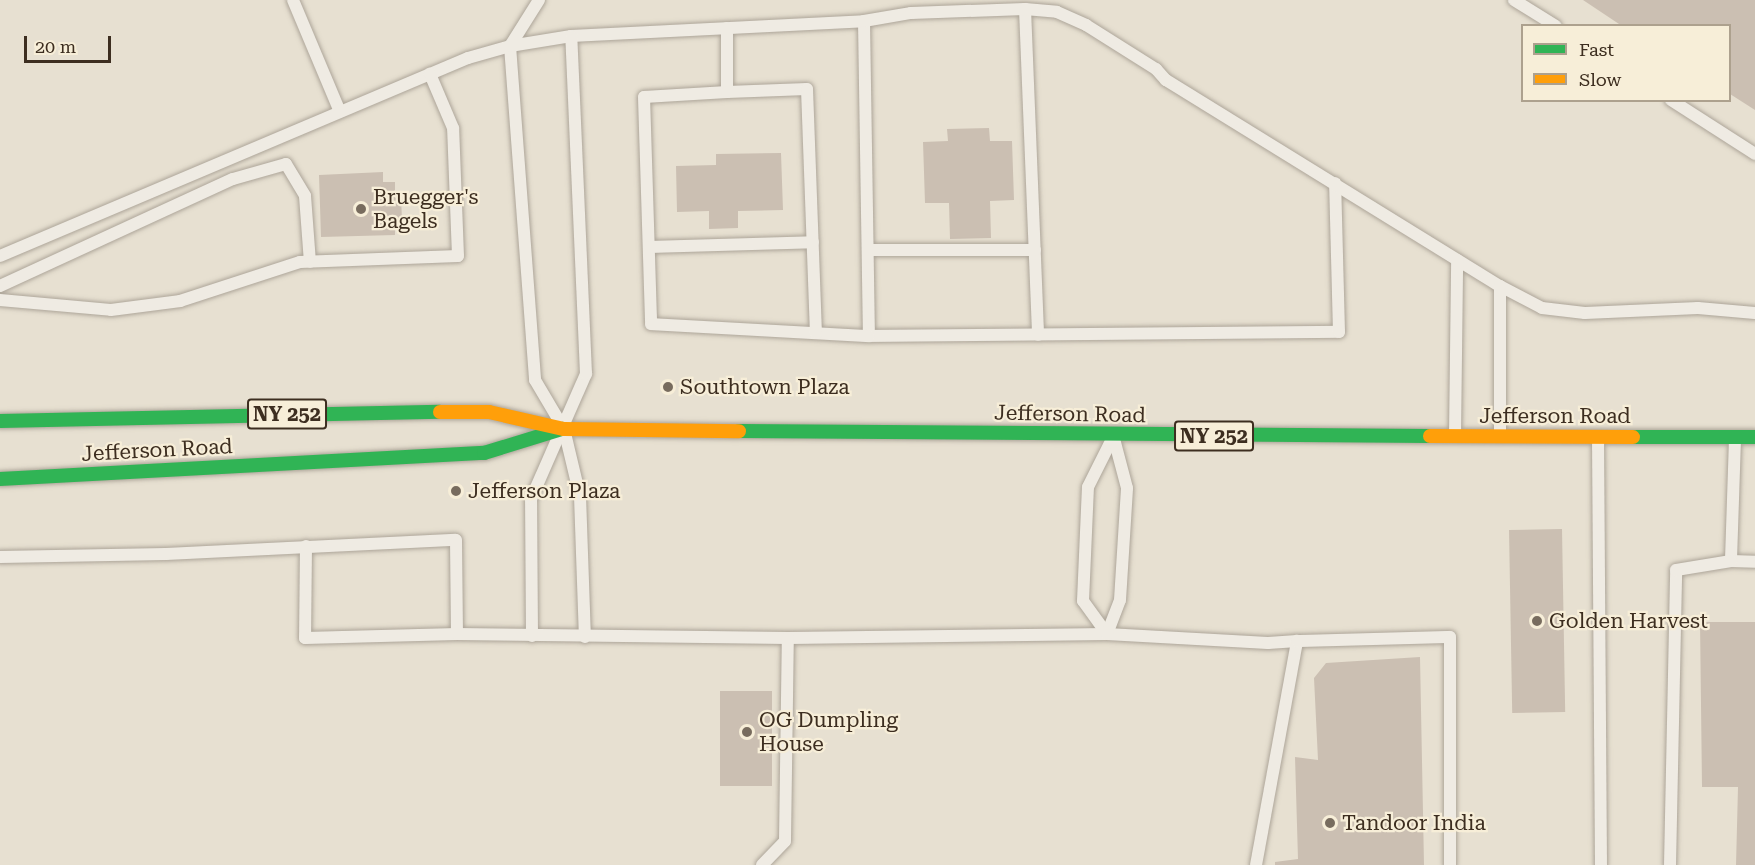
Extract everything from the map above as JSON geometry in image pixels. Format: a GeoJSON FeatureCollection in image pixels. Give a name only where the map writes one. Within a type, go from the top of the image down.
{"type":"FeatureCollection","features":[{"type":"Feature","properties":{"kind":"main road","name":"Jefferson Road"},"geometry":{"type":"LineString","coordinates":[[3,421],[307,413],[489,412],[564,429],[1113,435],[1755,437]]}},
{"type":"Feature","properties":{"kind":"main road","name":"Jefferson Road"},"geometry":{"type":"LineString","coordinates":[[0,479],[484,453],[564,429]]}},
{"type":"Feature","properties":{"kind":"lane"},"geometry":{"type":"LineString","coordinates":[[293,0],[340,112]]}},
{"type":"Feature","properties":{"kind":"lane"},"geometry":{"type":"LineString","coordinates":[[539,0],[510,46],[535,380],[564,429],[580,496],[585,637]]}},
{"type":"Feature","properties":{"kind":"lane"},"geometry":{"type":"LineString","coordinates":[[1514,0],[1553,24]]}},
{"type":"Feature","properties":{"kind":"lane"},"geometry":{"type":"LineString","coordinates":[[0,256],[468,58],[510,46],[571,36],[864,21],[911,13],[1025,9],[1057,12],[1086,25],[1156,69],[1166,80],[1457,260],[1542,308],[1585,313],[1698,308],[1755,313]]}},
{"type":"Feature","properties":{"kind":"lane"},"geometry":{"type":"LineString","coordinates":[[1025,9],[1038,334]]}},
{"type":"Feature","properties":{"kind":"lane"},"geometry":{"type":"LineString","coordinates":[[864,21],[869,336]]}},
{"type":"Feature","properties":{"kind":"lane"},"geometry":{"type":"LineString","coordinates":[[727,28],[727,92]]}},
{"type":"Feature","properties":{"kind":"lane"},"geometry":{"type":"LineString","coordinates":[[532,636],[531,498],[564,429],[586,374],[571,36]]}},
{"type":"Feature","properties":{"kind":"lane"},"geometry":{"type":"LineString","coordinates":[[0,300],[111,310],[180,301],[300,262],[458,256],[453,128],[430,74]]}},
{"type":"Feature","properties":{"kind":"lane"},"geometry":{"type":"LineString","coordinates":[[816,333],[807,89],[644,97],[651,324],[869,336],[1339,332],[1335,183]]}},
{"type":"Feature","properties":{"kind":"lane"},"geometry":{"type":"LineString","coordinates":[[1674,102],[1755,154]]}},
{"type":"Feature","properties":{"kind":"lane"},"geometry":{"type":"LineString","coordinates":[[0,286],[233,180],[286,164],[306,196],[310,262]]}},
{"type":"Feature","properties":{"kind":"lane"},"geometry":{"type":"LineString","coordinates":[[649,247],[813,242]]}},
{"type":"Feature","properties":{"kind":"lane"},"geometry":{"type":"LineString","coordinates":[[868,250],[1035,250]]}},
{"type":"Feature","properties":{"kind":"lane"},"geometry":{"type":"LineString","coordinates":[[1455,437],[1457,260]]}},
{"type":"Feature","properties":{"kind":"lane"},"geometry":{"type":"LineString","coordinates":[[1500,286],[1500,436]]}},
{"type":"Feature","properties":{"kind":"lane"},"geometry":{"type":"LineString","coordinates":[[1107,634],[1083,601],[1088,487],[1113,435]]}},
{"type":"Feature","properties":{"kind":"lane"},"geometry":{"type":"LineString","coordinates":[[1107,634],[1120,600],[1127,489],[1113,435]]}},
{"type":"Feature","properties":{"kind":"lane"},"geometry":{"type":"LineString","coordinates":[[1598,437],[1601,865]]}},
{"type":"Feature","properties":{"kind":"lane"},"geometry":{"type":"LineString","coordinates":[[1731,561],[1735,437]]}},
{"type":"Feature","properties":{"kind":"lane"},"geometry":{"type":"LineString","coordinates":[[0,557],[166,554],[456,540],[457,634]]}},
{"type":"Feature","properties":{"kind":"lane"},"geometry":{"type":"LineString","coordinates":[[306,546],[305,638],[457,634],[788,638],[1107,634],[1268,643],[1450,637],[1450,865]]}},
{"type":"Feature","properties":{"kind":"lane"},"geometry":{"type":"LineString","coordinates":[[1670,865],[1676,570],[1731,561],[1755,562]]}},
{"type":"Feature","properties":{"kind":"lane"},"geometry":{"type":"LineString","coordinates":[[762,865],[785,841],[788,638]]}},
{"type":"Feature","properties":{"kind":"lane"},"geometry":{"type":"LineString","coordinates":[[1256,865],[1297,641]]}},
{"type":"Feature","properties":{"kind":"building"},"geometry":{"type":"Polygon","coordinates":[[[1583,0],[1755,0],[1755,110],[1731,95],[1731,24],[1619,24],[1583,0]]]}},
{"type":"Feature","properties":{"kind":"building"},"geometry":{"type":"Polygon","coordinates":[[[989,128],[990,141],[1012,141],[1014,200],[990,201],[991,238],[950,239],[949,203],[925,203],[923,142],[948,141],[947,129],[989,128]]]}},
{"type":"Feature","properties":{"kind":"building"},"geometry":{"type":"Polygon","coordinates":[[[781,153],[783,210],[738,211],[738,228],[709,229],[709,211],[677,212],[676,166],[716,165],[716,154],[781,153]]]}},
{"type":"Feature","properties":{"kind":"building","name":"Bruegger's Bagels"},"geometry":{"type":"Polygon","coordinates":[[[383,172],[383,182],[395,182],[395,196],[401,196],[402,221],[395,221],[395,235],[321,237],[319,175],[383,172]]]}},
{"type":"Feature","properties":{"kind":"building","name":"Golden Harvest"},"geometry":{"type":"Polygon","coordinates":[[[1562,529],[1565,712],[1512,713],[1509,530],[1562,529]]]}},
{"type":"Feature","properties":{"kind":"building"},"geometry":{"type":"Polygon","coordinates":[[[1700,622],[1755,622],[1755,865],[1736,865],[1738,787],[1702,787],[1700,622]]]}},
{"type":"Feature","properties":{"kind":"building"},"geometry":{"type":"Polygon","coordinates":[[[1420,657],[1424,865],[1275,865],[1275,862],[1298,859],[1295,757],[1318,760],[1314,678],[1326,663],[1420,657]]]}},
{"type":"Feature","properties":{"kind":"building"},"geometry":{"type":"Polygon","coordinates":[[[720,691],[772,691],[772,786],[720,786],[720,691]]]}},
{"type":"Feature","properties":{"kind":"traffic: fast"},"geometry":{"type":"LineString","coordinates":[[0,421],[440,412]]}},
{"type":"Feature","properties":{"kind":"traffic: fast"},"geometry":{"type":"LineString","coordinates":[[0,479],[484,453],[562,429]]}},
{"type":"Feature","properties":{"kind":"traffic: fast"},"geometry":{"type":"LineString","coordinates":[[739,431],[1430,436]]}},
{"type":"Feature","properties":{"kind":"traffic: fast"},"geometry":{"type":"LineString","coordinates":[[1633,437],[1755,437]]}},
{"type":"Feature","properties":{"kind":"traffic: slow"},"geometry":{"type":"LineString","coordinates":[[440,412],[489,412],[564,429],[739,431]]}},
{"type":"Feature","properties":{"kind":"traffic: slow"},"geometry":{"type":"LineString","coordinates":[[1430,436],[1633,437]]}},
{"type":"Feature","properties":{"kind":"place","name":"Bruegger's Bagels"},"geometry":{"type":"Point","coordinates":[361,209]}},
{"type":"Feature","properties":{"kind":"place","name":"Southtown Plaza"},"geometry":{"type":"Point","coordinates":[668,387]}},
{"type":"Feature","properties":{"kind":"place","name":"Jefferson Plaza"},"geometry":{"type":"Point","coordinates":[456,491]}},
{"type":"Feature","properties":{"kind":"place","name":"Golden Harvest"},"geometry":{"type":"Point","coordinates":[1537,621]}},
{"type":"Feature","properties":{"kind":"place","name":"OG Dumpling House"},"geometry":{"type":"Point","coordinates":[747,732]}},
{"type":"Feature","properties":{"kind":"place","name":"Tandoor India"},"geometry":{"type":"Point","coordinates":[1330,823]}}]}
